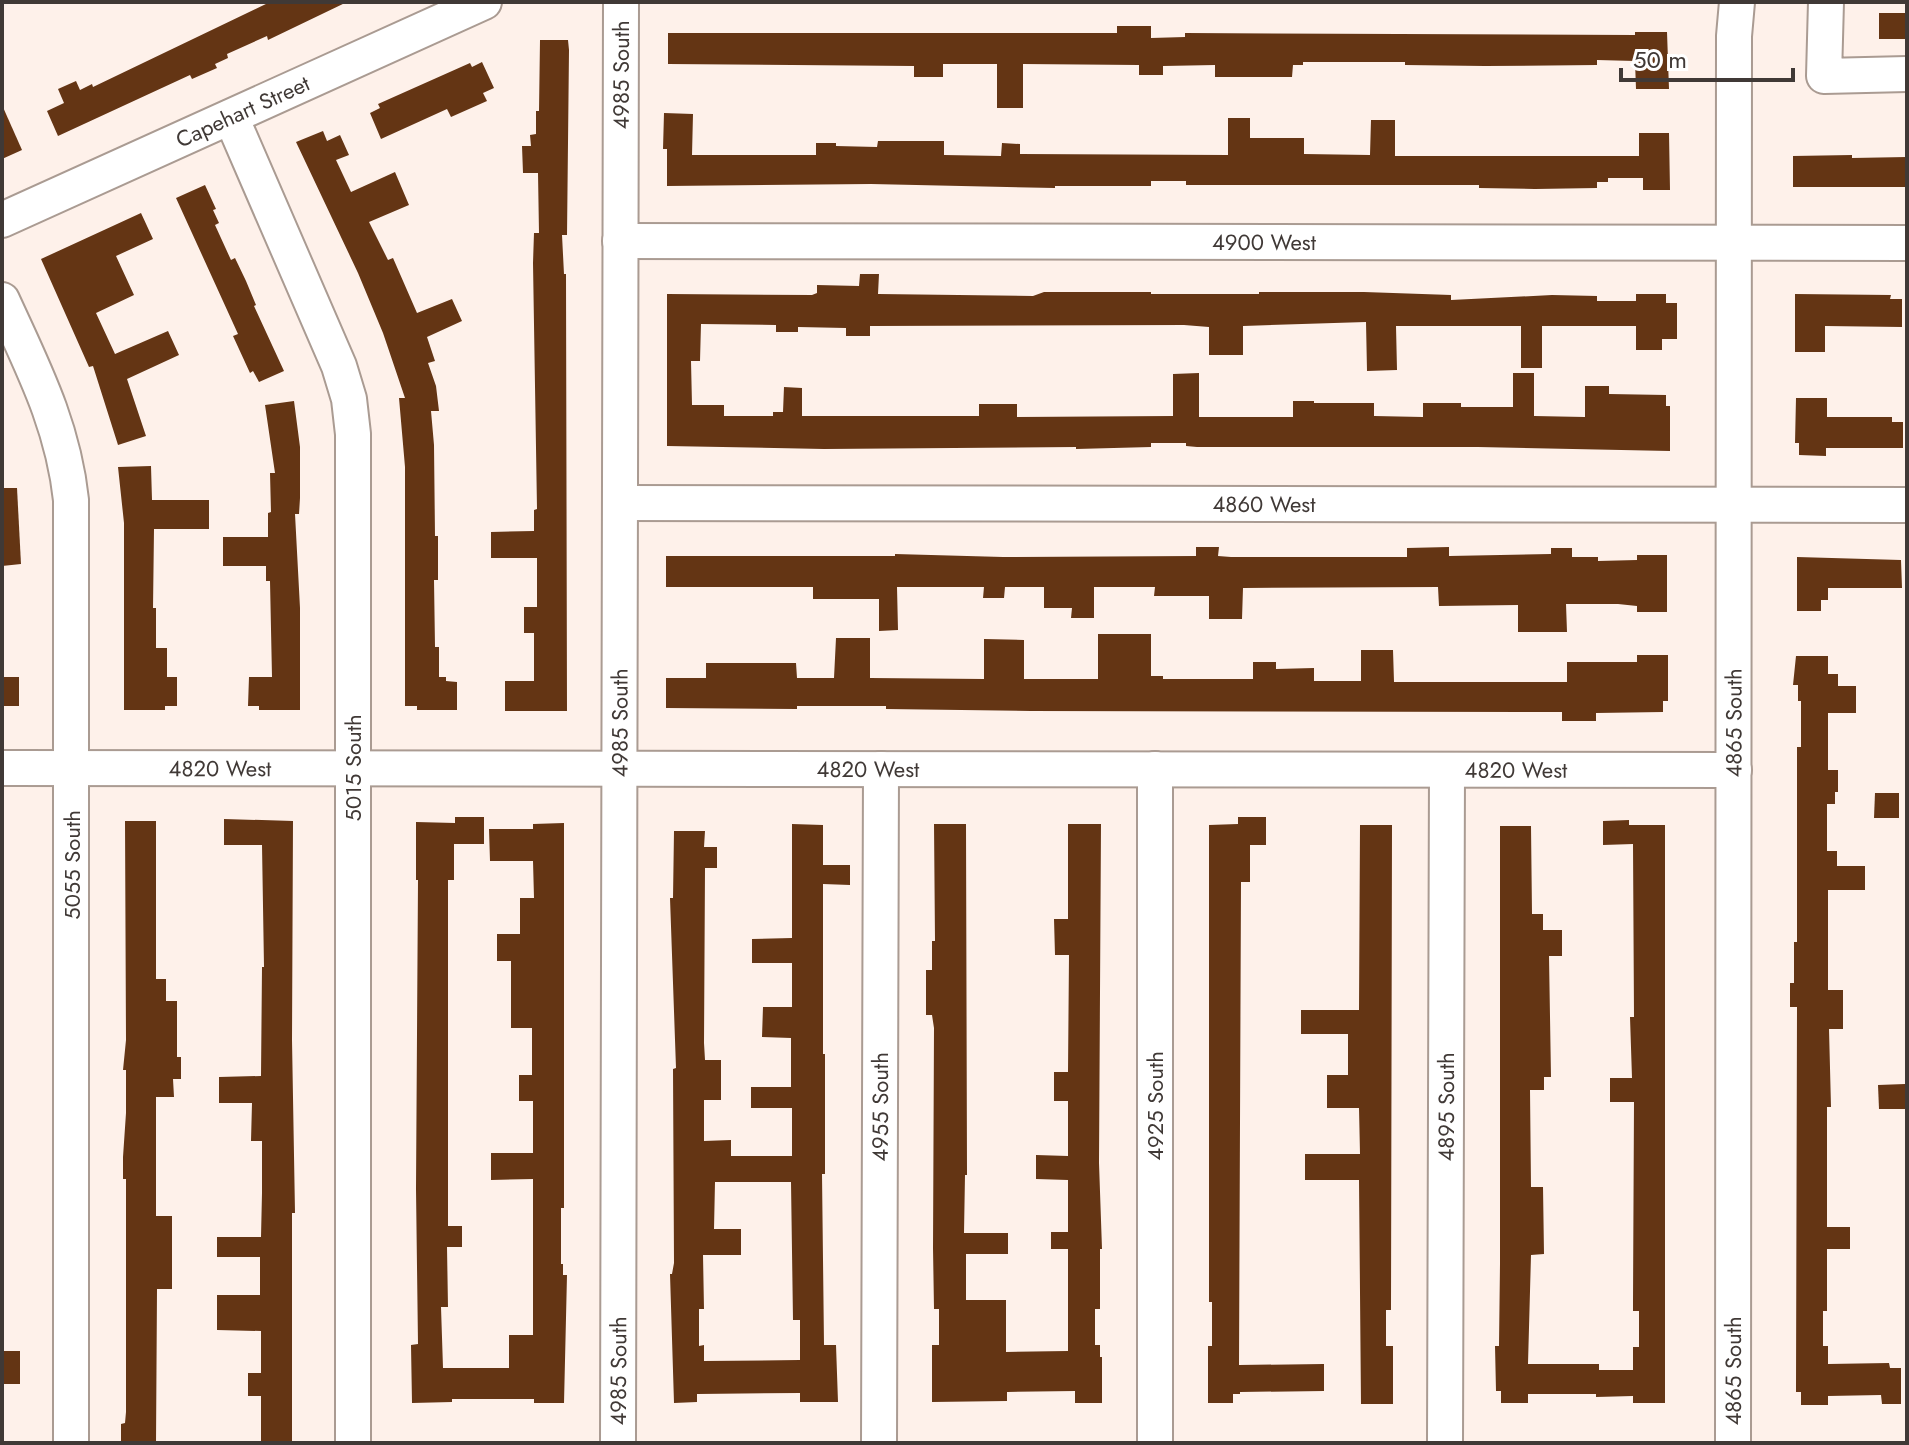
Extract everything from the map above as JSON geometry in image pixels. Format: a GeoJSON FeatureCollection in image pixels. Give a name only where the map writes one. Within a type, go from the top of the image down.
{"type":"FeatureCollection","features":[{"type":"Feature","properties":{"kind":"street","name":"Capehart Street"},"geometry":{"type":"LineString","coordinates":[[2,220],[484,2]]}},
{"type":"Feature","properties":{"kind":"street","name":"4985 South"},"geometry":{"type":"LineString","coordinates":[[618,1443],[621,2]]}},
{"type":"Feature","properties":{"kind":"street","name":"4865 South"},"geometry":{"type":"LineString","coordinates":[[1733,1443],[1734,36],[1737,2]]}},
{"type":"Feature","properties":{"kind":"street"},"geometry":{"type":"LineString","coordinates":[[1826,2],[1824,76],[1907,74]]}},
{"type":"Feature","properties":{"kind":"street","name":"5015 South"},"geometry":{"type":"LineString","coordinates":[[231,117],[339,366],[349,399],[353,434],[353,1443]]}},
{"type":"Feature","properties":{"kind":"street","name":"4900 West"},"geometry":{"type":"LineString","coordinates":[[620,241],[1907,243]]}},
{"type":"Feature","properties":{"kind":"street","name":"5055 South"},"geometry":{"type":"LineString","coordinates":[[2,300],[60,433],[71,500],[71,1443]]}},
{"type":"Feature","properties":{"kind":"street","name":"4860 West"},"geometry":{"type":"LineString","coordinates":[[620,503],[1907,505]]}},
{"type":"Feature","properties":{"kind":"street","name":"4820 West"},"geometry":{"type":"LineString","coordinates":[[2,768],[1734,770]]}},
{"type":"Feature","properties":{"kind":"street","name":"4955 South"},"geometry":{"type":"LineString","coordinates":[[879,1443],[881,769]]}},
{"type":"Feature","properties":{"kind":"street","name":"4925 South"},"geometry":{"type":"LineString","coordinates":[[1155,769],[1155,1443]]}},
{"type":"Feature","properties":{"kind":"street","name":"4895 South"},"geometry":{"type":"LineString","coordinates":[[1445,1443],[1447,770]]}},
{"type":"Feature","properties":{"kind":"building"},"geometry":{"type":"Polygon","coordinates":[[[270,2],[347,2],[268,40],[267,36],[227,54],[228,58],[215,64],[217,68],[192,79],[190,75],[58,136],[47,111],[64,103],[58,89],[76,81],[80,90],[92,84],[93,87],[270,2]]]}},
{"type":"Feature","properties":{"kind":"building"},"geometry":{"type":"Polygon","coordinates":[[[1879,13],[1907,13],[1907,39],[1879,39],[1879,13]]]}},
{"type":"Feature","properties":{"kind":"building"},"geometry":{"type":"Polygon","coordinates":[[[1117,26],[1151,26],[1151,38],[1185,37],[1185,33],[1635,35],[1635,32],[1667,32],[1669,89],[1636,89],[1635,61],[1597,60],[1597,65],[1485,66],[1303,62],[1303,65],[1293,65],[1292,77],[1215,77],[1215,65],[1163,66],[1163,75],[1139,75],[1139,65],[1023,64],[1023,108],[997,108],[997,64],[943,64],[943,77],[914,77],[914,66],[668,64],[668,33],[1117,33],[1117,26]]]}},
{"type":"Feature","properties":{"kind":"building"},"geometry":{"type":"Polygon","coordinates":[[[540,40],[568,40],[569,50],[567,235],[562,235],[566,274],[567,711],[505,711],[505,681],[534,681],[534,633],[524,633],[524,607],[537,607],[537,558],[491,558],[491,532],[534,531],[534,510],[537,509],[533,263],[534,233],[539,233],[538,173],[523,173],[522,146],[531,146],[530,135],[536,134],[540,40]]]}},
{"type":"Feature","properties":{"kind":"building"},"geometry":{"type":"Polygon","coordinates":[[[482,62],[494,88],[483,93],[487,101],[451,117],[447,109],[381,139],[370,113],[380,108],[378,104],[470,63],[472,67],[482,62]]]}},
{"type":"Feature","properties":{"kind":"building"},"geometry":{"type":"Polygon","coordinates":[[[2,105],[22,150],[2,159],[2,105]]]}},
{"type":"Feature","properties":{"kind":"building"},"geometry":{"type":"Polygon","coordinates":[[[664,113],[693,114],[692,155],[816,155],[816,143],[877,147],[878,141],[944,141],[944,155],[1001,156],[1002,143],[1020,144],[1020,154],[1228,155],[1228,118],[1250,118],[1250,138],[1304,138],[1304,154],[1370,155],[1371,120],[1395,120],[1395,156],[1639,156],[1639,133],[1669,133],[1670,190],[1643,190],[1643,178],[1608,178],[1608,182],[1597,182],[1597,188],[1535,189],[1479,188],[1479,185],[1186,185],[1186,181],[1151,181],[1151,186],[1055,188],[871,184],[667,186],[667,149],[663,149],[664,113]]]}},
{"type":"Feature","properties":{"kind":"building"},"geometry":{"type":"Polygon","coordinates":[[[323,131],[327,141],[340,135],[349,155],[336,160],[351,192],[395,172],[409,205],[369,222],[388,260],[393,258],[417,313],[452,299],[462,321],[427,337],[435,361],[428,363],[436,386],[439,411],[431,411],[435,536],[438,536],[438,580],[434,580],[435,647],[439,647],[439,677],[457,682],[457,710],[417,710],[417,706],[405,706],[405,467],[399,398],[405,398],[358,273],[296,142],[323,131]]]}},
{"type":"Feature","properties":{"kind":"building"},"geometry":{"type":"Polygon","coordinates":[[[1852,155],[1852,158],[1907,157],[1907,187],[1793,187],[1793,156],[1852,155]]]}},
{"type":"Feature","properties":{"kind":"building"},"geometry":{"type":"Polygon","coordinates":[[[205,185],[216,209],[213,210],[219,223],[215,225],[231,260],[235,258],[246,281],[284,371],[259,382],[253,371],[250,373],[233,336],[238,334],[176,198],[205,185]]]}},
{"type":"Feature","properties":{"kind":"building"},"geometry":{"type":"Polygon","coordinates":[[[141,213],[153,239],[116,256],[134,295],[96,313],[115,354],[168,331],[179,355],[127,379],[146,436],[118,445],[93,366],[89,367],[41,259],[141,213]]]}},
{"type":"Feature","properties":{"kind":"building"},"geometry":{"type":"Polygon","coordinates":[[[860,274],[879,274],[878,294],[1033,296],[1044,292],[1364,292],[1451,295],[1451,300],[1552,295],[1597,296],[1597,301],[1636,301],[1636,294],[1666,294],[1666,303],[1677,303],[1677,339],[1662,339],[1662,350],[1636,350],[1636,326],[1542,326],[1542,368],[1521,368],[1521,326],[1396,326],[1397,370],[1367,371],[1366,322],[1243,326],[1243,355],[1209,355],[1209,327],[1184,325],[870,326],[870,336],[846,336],[846,328],[798,327],[798,332],[776,332],[776,325],[701,324],[700,361],[691,361],[692,405],[724,405],[724,416],[773,416],[773,412],[783,412],[784,387],[802,388],[802,416],[979,416],[979,404],[1017,404],[1017,417],[1173,416],[1173,374],[1199,373],[1199,417],[1293,417],[1293,401],[1314,401],[1374,403],[1374,416],[1423,417],[1423,403],[1513,407],[1513,373],[1534,373],[1534,416],[1585,417],[1585,386],[1609,386],[1609,394],[1666,395],[1666,406],[1670,406],[1670,451],[1197,447],[1186,446],[1186,443],[1076,449],[667,446],[667,294],[812,295],[817,293],[817,285],[859,286],[860,274]]]}},
{"type":"Feature","properties":{"kind":"building"},"geometry":{"type":"Polygon","coordinates":[[[1795,294],[1891,295],[1890,299],[1902,299],[1902,327],[1825,326],[1825,352],[1795,352],[1795,294]]]}},
{"type":"Feature","properties":{"kind":"building"},"geometry":{"type":"Polygon","coordinates":[[[1796,398],[1827,398],[1827,417],[1892,417],[1892,422],[1903,422],[1903,448],[1826,448],[1826,456],[1799,455],[1799,443],[1795,443],[1796,398]]]}},
{"type":"Feature","properties":{"kind":"building"},"geometry":{"type":"Polygon","coordinates":[[[294,401],[300,447],[299,514],[295,514],[300,608],[300,710],[259,710],[259,706],[248,706],[249,677],[272,677],[270,581],[266,581],[266,566],[223,566],[223,537],[268,537],[270,473],[275,473],[265,405],[294,401]]]}},
{"type":"Feature","properties":{"kind":"building"},"geometry":{"type":"Polygon","coordinates":[[[151,466],[152,500],[209,500],[209,529],[154,529],[156,648],[167,648],[167,677],[177,677],[177,706],[165,706],[165,710],[124,710],[124,523],[118,467],[151,466]]]}},
{"type":"Feature","properties":{"kind":"building"},"geometry":{"type":"Polygon","coordinates":[[[2,488],[17,488],[21,564],[2,566],[2,488]]]}},
{"type":"Feature","properties":{"kind":"building"},"geometry":{"type":"Polygon","coordinates":[[[1196,547],[1219,547],[1218,556],[1231,557],[1407,557],[1407,548],[1449,547],[1449,556],[1551,554],[1551,548],[1572,548],[1572,557],[1598,557],[1598,561],[1637,560],[1637,555],[1667,555],[1667,612],[1637,612],[1637,606],[1618,604],[1566,604],[1567,632],[1518,632],[1518,605],[1439,606],[1438,587],[1243,588],[1242,619],[1209,619],[1209,596],[1154,596],[1155,587],[1094,587],[1094,618],[1071,618],[1072,608],[1044,608],[1044,587],[1005,587],[1004,598],[983,598],[984,587],[897,587],[898,630],[879,631],[879,599],[813,599],[813,587],[666,587],[666,556],[1196,556],[1196,547]]]}},
{"type":"Feature","properties":{"kind":"building"},"geometry":{"type":"Polygon","coordinates":[[[1797,557],[1901,560],[1902,588],[1828,588],[1828,600],[1821,600],[1821,611],[1797,611],[1797,557]]]}},
{"type":"Feature","properties":{"kind":"building"},"geometry":{"type":"Polygon","coordinates":[[[1098,634],[1151,634],[1151,676],[1163,676],[1163,679],[1253,679],[1253,662],[1276,662],[1276,669],[1314,668],[1314,681],[1361,681],[1361,650],[1393,650],[1394,682],[1567,682],[1567,662],[1637,662],[1637,655],[1668,655],[1668,701],[1663,701],[1663,712],[1596,713],[1596,721],[1562,721],[1562,712],[1031,711],[886,709],[886,706],[666,708],[666,678],[706,678],[706,663],[796,663],[797,678],[834,678],[836,638],[870,638],[870,678],[984,679],[984,639],[1024,640],[1024,679],[1098,679],[1098,634]]]}},
{"type":"Feature","properties":{"kind":"building"},"geometry":{"type":"Polygon","coordinates":[[[1796,656],[1828,656],[1828,674],[1838,674],[1838,686],[1856,686],[1856,713],[1828,713],[1828,770],[1838,770],[1838,792],[1835,792],[1835,804],[1827,804],[1827,851],[1837,851],[1837,866],[1865,866],[1865,890],[1828,890],[1828,990],[1843,990],[1843,1029],[1829,1029],[1831,1107],[1827,1107],[1827,1227],[1850,1227],[1850,1249],[1827,1249],[1827,1311],[1823,1311],[1823,1346],[1828,1346],[1828,1364],[1889,1363],[1890,1368],[1901,1368],[1901,1404],[1882,1404],[1881,1395],[1828,1396],[1828,1405],[1801,1405],[1801,1392],[1796,1392],[1797,1007],[1790,1007],[1790,983],[1794,983],[1794,942],[1797,942],[1797,747],[1801,747],[1801,701],[1798,701],[1798,685],[1793,685],[1796,656]]]}},
{"type":"Feature","properties":{"kind":"building"},"geometry":{"type":"Polygon","coordinates":[[[2,677],[19,677],[19,706],[2,706],[2,677]]]}},
{"type":"Feature","properties":{"kind":"building"},"geometry":{"type":"Polygon","coordinates":[[[1875,793],[1899,793],[1899,818],[1874,818],[1875,793]]]}},
{"type":"Feature","properties":{"kind":"building"},"geometry":{"type":"Polygon","coordinates":[[[455,817],[484,817],[484,844],[454,844],[454,880],[448,880],[448,1226],[462,1226],[462,1247],[447,1247],[448,1307],[441,1307],[443,1368],[509,1368],[509,1335],[533,1335],[533,1179],[491,1180],[491,1153],[533,1153],[533,1101],[519,1101],[519,1075],[532,1075],[532,1028],[511,1028],[511,961],[497,961],[497,934],[520,934],[520,898],[534,898],[533,861],[490,861],[489,829],[533,829],[533,824],[564,823],[564,1208],[561,1208],[561,1264],[563,1275],[567,1275],[564,1403],[534,1403],[534,1399],[452,1399],[452,1402],[412,1403],[411,1345],[418,1344],[416,822],[455,823],[455,817]]]}},
{"type":"Feature","properties":{"kind":"building"},"geometry":{"type":"Polygon","coordinates":[[[1238,817],[1266,817],[1266,845],[1250,845],[1250,882],[1241,882],[1239,1365],[1324,1364],[1324,1391],[1240,1392],[1233,1394],[1233,1403],[1208,1403],[1208,1346],[1212,1346],[1212,1302],[1209,1302],[1209,825],[1238,824],[1238,817]]]}},
{"type":"Feature","properties":{"kind":"building"},"geometry":{"type":"Polygon","coordinates":[[[224,819],[293,821],[295,1213],[292,1213],[292,1443],[261,1443],[261,1396],[248,1396],[248,1373],[261,1373],[261,1331],[217,1330],[217,1295],[260,1295],[260,1257],[217,1257],[217,1237],[261,1237],[262,1193],[262,1141],[251,1141],[252,1103],[219,1103],[219,1077],[261,1076],[264,967],[262,845],[224,845],[224,819]]]}},
{"type":"Feature","properties":{"kind":"building"},"geometry":{"type":"Polygon","coordinates":[[[1629,820],[1629,825],[1665,825],[1665,1403],[1633,1403],[1633,1396],[1528,1394],[1528,1403],[1501,1403],[1501,1391],[1496,1391],[1495,1346],[1499,1346],[1500,1264],[1500,826],[1531,826],[1532,914],[1543,914],[1543,930],[1562,930],[1562,956],[1549,956],[1551,1077],[1544,1077],[1544,1090],[1530,1090],[1531,1187],[1543,1187],[1544,1254],[1531,1255],[1528,1364],[1599,1364],[1599,1370],[1633,1370],[1633,1347],[1639,1347],[1639,1311],[1633,1311],[1634,1102],[1610,1102],[1610,1078],[1632,1078],[1633,844],[1603,845],[1603,821],[1629,820]]]}},
{"type":"Feature","properties":{"kind":"building"},"geometry":{"type":"Polygon","coordinates":[[[125,821],[156,821],[156,979],[166,979],[166,1001],[177,1001],[177,1057],[181,1057],[181,1079],[173,1079],[174,1097],[156,1097],[156,1216],[172,1216],[172,1289],[157,1289],[156,1443],[121,1443],[121,1424],[125,1423],[126,1412],[126,1179],[123,1179],[126,1113],[126,1070],[123,1070],[126,1040],[125,821]]]}},
{"type":"Feature","properties":{"kind":"building"},"geometry":{"type":"Polygon","coordinates":[[[792,824],[823,825],[823,865],[850,865],[850,885],[823,884],[824,1345],[836,1345],[838,1402],[800,1402],[800,1393],[697,1394],[697,1402],[674,1403],[670,1274],[674,1263],[673,1069],[676,1068],[670,898],[673,898],[674,831],[705,831],[704,847],[717,847],[717,868],[705,868],[704,1043],[705,1060],[721,1060],[721,1100],[704,1100],[704,1141],[731,1140],[731,1156],[792,1156],[792,1108],[751,1108],[751,1087],[791,1087],[791,1038],[762,1037],[763,1007],[792,1007],[792,963],[752,963],[752,939],[792,938],[792,824]],[[715,1182],[714,1229],[741,1229],[741,1255],[703,1255],[704,1309],[699,1309],[699,1346],[704,1345],[704,1361],[800,1360],[800,1320],[793,1320],[791,1182],[715,1182]]]}},
{"type":"Feature","properties":{"kind":"building"},"geometry":{"type":"Polygon","coordinates":[[[934,824],[966,824],[967,1175],[964,1233],[1008,1233],[1008,1254],[966,1254],[966,1300],[1006,1300],[1006,1352],[1068,1351],[1068,1249],[1051,1249],[1051,1232],[1068,1232],[1068,1180],[1036,1179],[1036,1155],[1068,1156],[1068,1101],[1054,1101],[1054,1072],[1068,1072],[1069,955],[1055,955],[1054,919],[1068,919],[1068,824],[1101,824],[1099,1163],[1102,1249],[1100,1309],[1095,1309],[1095,1345],[1100,1345],[1102,1357],[1102,1403],[1075,1403],[1075,1391],[1007,1392],[1007,1401],[932,1402],[932,1345],[939,1345],[939,1309],[934,1309],[934,1028],[932,1015],[926,1015],[926,970],[932,970],[932,941],[935,941],[934,824]]]}},
{"type":"Feature","properties":{"kind":"building"},"geometry":{"type":"Polygon","coordinates":[[[1360,825],[1392,825],[1391,1310],[1386,1310],[1386,1346],[1393,1346],[1393,1404],[1361,1404],[1359,1180],[1305,1180],[1305,1154],[1360,1154],[1359,1108],[1327,1108],[1327,1075],[1348,1075],[1348,1034],[1301,1034],[1301,1010],[1359,1010],[1360,825]]]}},
{"type":"Feature","properties":{"kind":"building"},"geometry":{"type":"Polygon","coordinates":[[[1905,1084],[1905,1109],[1879,1109],[1878,1085],[1905,1084]]]}},
{"type":"Feature","properties":{"kind":"building"},"geometry":{"type":"Polygon","coordinates":[[[2,1351],[20,1351],[20,1384],[2,1384],[2,1351]]]}}]}
